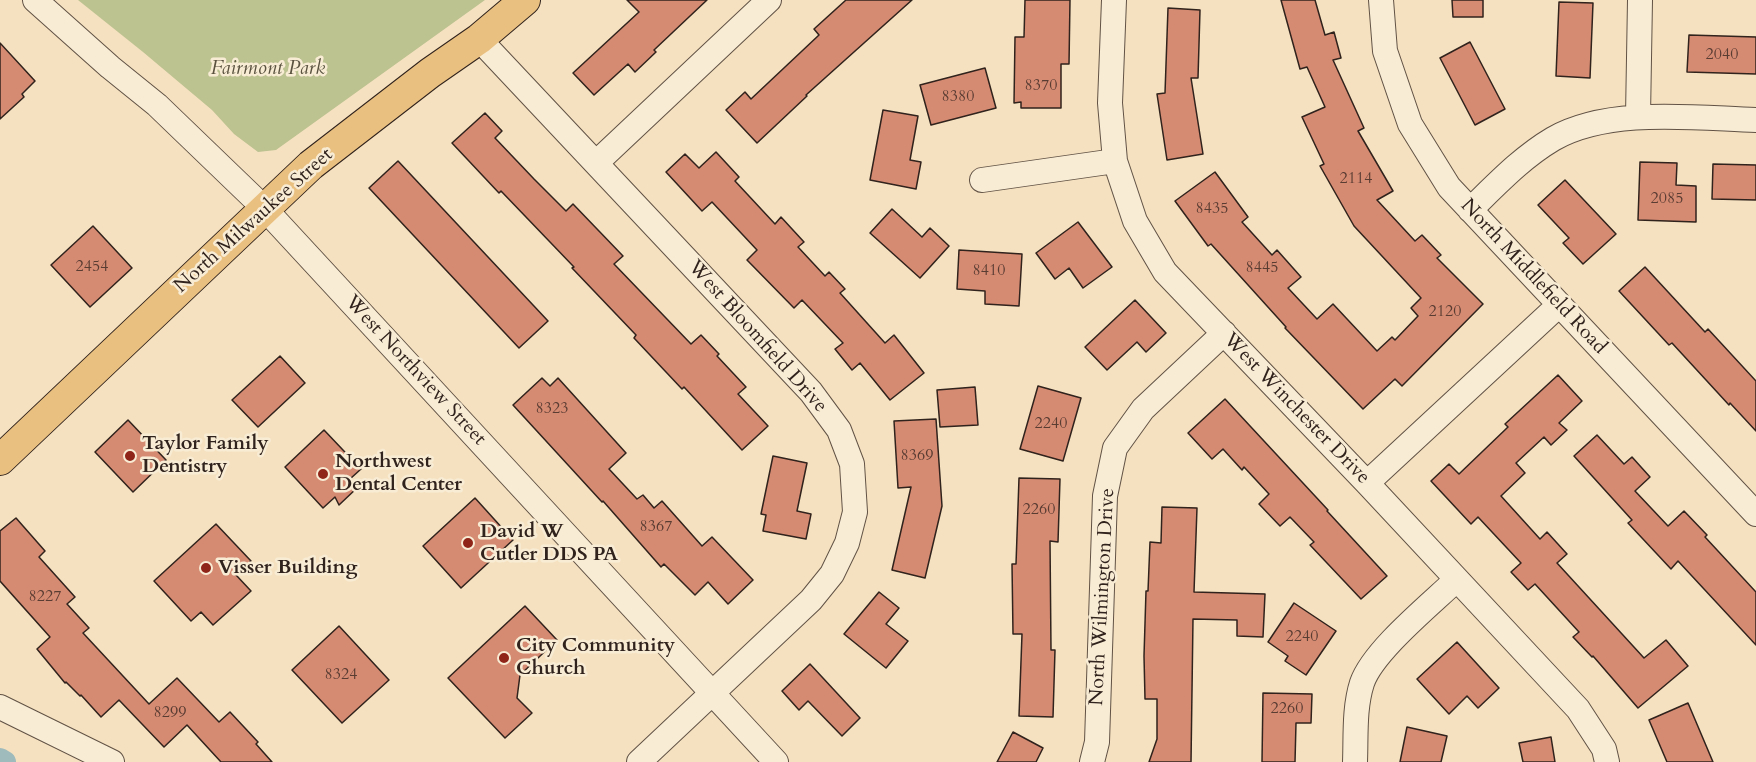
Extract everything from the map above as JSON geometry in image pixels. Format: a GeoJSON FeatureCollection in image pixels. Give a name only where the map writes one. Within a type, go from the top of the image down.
{"type":"FeatureCollection","features":[{"type":"Feature","properties":{"kind":"main road","name":"North Milwaukee Street"},"geometry":{"type":"LineString","coordinates":[[0,460],[311,165],[430,73],[479,39],[525,0]]}},
{"type":"Feature","properties":{"kind":"street","name":"West Northview Street"},"geometry":{"type":"LineString","coordinates":[[35,0],[110,67],[157,105],[264,208],[776,762]]}},
{"type":"Feature","properties":{"kind":"street"},"geometry":{"type":"LineString","coordinates":[[596,163],[769,0]]}},
{"type":"Feature","properties":{"kind":"street","name":"West Winchester Drive"},"geometry":{"type":"LineString","coordinates":[[1114,0],[1110,103],[1115,161],[1134,221],[1165,272],[1367,483],[1578,709],[1605,749],[1607,762]]}},
{"type":"Feature","properties":{"kind":"street","name":"North Middlefield Road"},"geometry":{"type":"LineString","coordinates":[[1381,0],[1385,51],[1410,124],[1449,187],[1756,514]]}},
{"type":"Feature","properties":{"kind":"street"},"geometry":{"type":"LineString","coordinates":[[1638,116],[1640,0]]}},
{"type":"Feature","properties":{"kind":"street","name":"West Bloomfield Drive"},"geometry":{"type":"LineString","coordinates":[[479,39],[811,392],[839,430],[852,464],[855,512],[847,543],[832,574],[811,600],[639,762]]}},
{"type":"Feature","properties":{"kind":"street"},"geometry":{"type":"LineString","coordinates":[[1470,210],[1520,162],[1555,138],[1590,126],[1638,116],[1756,120]]}},
{"type":"Feature","properties":{"kind":"street"},"geometry":{"type":"LineString","coordinates":[[982,180],[1115,161]]}},
{"type":"Feature","properties":{"kind":"street"},"geometry":{"type":"LineString","coordinates":[[1367,483],[1559,304]]}},
{"type":"Feature","properties":{"kind":"street","name":"North Wilmington Drive"},"geometry":{"type":"LineString","coordinates":[[1092,762],[1097,742],[1105,496],[1115,448],[1143,410],[1224,333]]}},
{"type":"Feature","properties":{"kind":"street"},"geometry":{"type":"LineString","coordinates":[[1355,762],[1356,714],[1363,682],[1383,650],[1456,580]]}},
{"type":"Feature","properties":{"kind":"street"},"geometry":{"type":"LineString","coordinates":[[0,707],[109,761]]}},
{"type":"Feature","properties":{"kind":"green space","name":"Fairmont Park"},"geometry":{"type":"Polygon","coordinates":[[[78,0],[485,0],[276,150],[258,152],[234,134],[212,110],[78,0]]]}},
{"type":"Feature","properties":{"kind":"building"},"geometry":{"type":"Polygon","coordinates":[[[627,0],[707,0],[654,50],[656,52],[635,72],[628,64],[594,95],[573,73],[639,12],[627,0]]]}},
{"type":"Feature","properties":{"kind":"building"},"geometry":{"type":"Polygon","coordinates":[[[846,0],[912,0],[806,95],[757,143],[726,110],[745,92],[751,99],[819,35],[814,29],[846,0]]]}},
{"type":"Feature","properties":{"kind":"building"},"geometry":{"type":"Polygon","coordinates":[[[1025,0],[1070,0],[1069,64],[1061,64],[1061,108],[1021,108],[1021,102],[1014,103],[1015,37],[1024,37],[1025,0]]]}},
{"type":"Feature","properties":{"kind":"building"},"geometry":{"type":"Polygon","coordinates":[[[1281,0],[1315,0],[1325,35],[1334,32],[1341,58],[1333,60],[1364,128],[1358,131],[1393,191],[1377,200],[1415,241],[1422,235],[1441,255],[1437,258],[1483,304],[1402,386],[1395,379],[1363,409],[1285,328],[1211,244],[1208,246],[1175,201],[1215,172],[1248,217],[1242,222],[1272,255],[1277,250],[1301,277],[1288,288],[1317,319],[1333,304],[1377,351],[1392,337],[1395,340],[1418,316],[1411,308],[1421,298],[1354,226],[1320,166],[1324,164],[1302,117],[1325,107],[1307,67],[1300,69],[1281,0]]]}},
{"type":"Feature","properties":{"kind":"building"},"geometry":{"type":"Polygon","coordinates":[[[1452,0],[1483,0],[1483,17],[1453,17],[1452,0]]]}},
{"type":"Feature","properties":{"kind":"building"},"geometry":{"type":"Polygon","coordinates":[[[1559,2],[1593,3],[1590,78],[1556,76],[1559,2]]]}},
{"type":"Feature","properties":{"kind":"building"},"geometry":{"type":"Polygon","coordinates":[[[1168,8],[1200,10],[1198,78],[1191,78],[1203,154],[1167,160],[1157,94],[1165,93],[1168,8]]]}},
{"type":"Feature","properties":{"kind":"building"},"geometry":{"type":"Polygon","coordinates":[[[1689,35],[1756,37],[1756,74],[1687,72],[1689,35]]]}},
{"type":"Feature","properties":{"kind":"building"},"geometry":{"type":"Polygon","coordinates":[[[1470,42],[1505,109],[1475,125],[1440,58],[1470,42]]]}},
{"type":"Feature","properties":{"kind":"building"},"geometry":{"type":"Polygon","coordinates":[[[0,43],[35,81],[22,94],[24,97],[0,119],[0,43]]]}},
{"type":"Feature","properties":{"kind":"building"},"geometry":{"type":"Polygon","coordinates":[[[985,68],[996,108],[931,125],[920,85],[985,68]]]}},
{"type":"Feature","properties":{"kind":"building"},"geometry":{"type":"Polygon","coordinates":[[[883,110],[918,116],[910,160],[921,162],[916,189],[870,180],[883,110]]]}},
{"type":"Feature","properties":{"kind":"building"},"geometry":{"type":"Polygon","coordinates":[[[485,113],[502,131],[495,138],[534,179],[566,211],[573,204],[623,256],[614,264],[691,344],[701,335],[746,387],[738,394],[768,426],[742,450],[684,387],[682,389],[634,338],[636,335],[572,268],[574,267],[452,143],[485,113]]]}},
{"type":"Feature","properties":{"kind":"building"},"geometry":{"type":"Polygon","coordinates":[[[716,152],[739,177],[735,181],[775,224],[781,217],[804,242],[798,247],[825,276],[829,272],[845,289],[840,293],[885,343],[894,335],[924,373],[890,400],[860,363],[852,370],[835,349],[843,343],[802,300],[794,308],[747,260],[757,250],[712,202],[702,211],[666,172],[685,154],[699,168],[716,152]]]}},
{"type":"Feature","properties":{"kind":"building"},"geometry":{"type":"Polygon","coordinates":[[[398,161],[548,321],[519,348],[369,188],[398,161]]]}},
{"type":"Feature","properties":{"kind":"building"},"geometry":{"type":"Polygon","coordinates":[[[1640,162],[1677,163],[1676,185],[1696,186],[1696,222],[1638,220],[1640,162]]]}},
{"type":"Feature","properties":{"kind":"building"},"geometry":{"type":"Polygon","coordinates":[[[1713,164],[1756,165],[1756,200],[1712,199],[1713,164]]]}},
{"type":"Feature","properties":{"kind":"building"},"geometry":{"type":"Polygon","coordinates":[[[1565,180],[1616,234],[1583,264],[1563,243],[1569,238],[1538,205],[1565,180]]]}},
{"type":"Feature","properties":{"kind":"building"},"geometry":{"type":"Polygon","coordinates":[[[892,209],[922,237],[930,228],[949,246],[920,278],[870,233],[892,209]]]}},
{"type":"Feature","properties":{"kind":"building"},"geometry":{"type":"Polygon","coordinates":[[[1078,222],[1112,267],[1083,288],[1069,268],[1055,279],[1036,253],[1078,222]]]}},
{"type":"Feature","properties":{"kind":"building"},"geometry":{"type":"Polygon","coordinates":[[[93,226],[132,268],[90,307],[51,265],[93,226]]]}},
{"type":"Feature","properties":{"kind":"building"},"geometry":{"type":"Polygon","coordinates":[[[959,250],[1022,254],[1019,306],[985,304],[985,291],[957,289],[959,250]]]}},
{"type":"Feature","properties":{"kind":"building"},"geometry":{"type":"Polygon","coordinates":[[[1645,267],[1705,332],[1708,329],[1756,381],[1756,431],[1672,343],[1669,345],[1619,291],[1645,267]]]}},
{"type":"Feature","properties":{"kind":"building"},"geometry":{"type":"Polygon","coordinates":[[[1135,300],[1166,333],[1146,352],[1137,342],[1107,370],[1085,347],[1135,300]]]}},
{"type":"Feature","properties":{"kind":"building"},"geometry":{"type":"Polygon","coordinates":[[[280,356],[305,383],[258,427],[232,400],[280,356]]]}},
{"type":"Feature","properties":{"kind":"building"},"geometry":{"type":"Polygon","coordinates":[[[1558,375],[1582,401],[1559,423],[1567,430],[1551,445],[1544,437],[1516,463],[1525,473],[1501,496],[1540,539],[1547,532],[1567,554],[1557,563],[1644,658],[1666,640],[1688,666],[1638,708],[1593,656],[1573,637],[1579,632],[1535,584],[1528,590],[1511,572],[1521,563],[1478,517],[1471,524],[1431,481],[1449,464],[1459,474],[1508,427],[1505,424],[1558,375]]]}},
{"type":"Feature","properties":{"kind":"building"},"geometry":{"type":"Polygon","coordinates":[[[542,378],[550,386],[558,378],[626,453],[609,469],[637,499],[643,495],[654,508],[662,501],[702,546],[712,537],[753,580],[728,604],[708,582],[695,595],[664,564],[661,567],[513,405],[542,378]]]}},
{"type":"Feature","properties":{"kind":"building"},"geometry":{"type":"Polygon","coordinates":[[[1038,386],[1081,398],[1063,461],[1020,449],[1038,386]]]}},
{"type":"Feature","properties":{"kind":"building"},"geometry":{"type":"Polygon","coordinates":[[[975,387],[978,425],[940,427],[937,390],[975,387]]]}},
{"type":"Feature","properties":{"kind":"building"},"geometry":{"type":"Polygon","coordinates":[[[1225,399],[1387,576],[1361,599],[1310,545],[1314,542],[1290,517],[1280,526],[1259,504],[1269,494],[1244,467],[1242,470],[1223,449],[1212,459],[1188,433],[1225,399]]]}},
{"type":"Feature","properties":{"kind":"building"},"geometry":{"type":"Polygon","coordinates":[[[936,419],[942,506],[925,578],[892,570],[911,487],[898,488],[894,421],[936,419]]]}},
{"type":"Feature","properties":{"kind":"building","name":"Taylor Family Dentistry"},"geometry":{"type":"Polygon","coordinates":[[[128,420],[166,460],[133,492],[95,452],[128,420]]]}},
{"type":"Feature","properties":{"kind":"building","name":"Northwest Dental Center"},"geometry":{"type":"Polygon","coordinates":[[[324,430],[361,469],[350,479],[358,487],[339,505],[335,497],[323,508],[285,467],[324,430]]]}},
{"type":"Feature","properties":{"kind":"building"},"geometry":{"type":"Polygon","coordinates":[[[1597,435],[1624,464],[1632,457],[1650,477],[1635,491],[1668,526],[1684,511],[1756,592],[1756,645],[1678,561],[1671,569],[1628,523],[1632,520],[1574,456],[1597,435]]]}},
{"type":"Feature","properties":{"kind":"building"},"geometry":{"type":"Polygon","coordinates":[[[773,456],[807,463],[797,511],[811,514],[806,539],[763,531],[766,515],[761,514],[773,456]]]}},
{"type":"Feature","properties":{"kind":"building"},"geometry":{"type":"Polygon","coordinates":[[[1019,478],[1060,479],[1058,542],[1050,541],[1051,650],[1055,650],[1053,717],[1019,716],[1022,634],[1013,634],[1012,564],[1016,564],[1019,478]]]}},
{"type":"Feature","properties":{"kind":"building","name":"David W Cutler DDS PA"},"geometry":{"type":"Polygon","coordinates":[[[475,498],[513,540],[461,588],[423,546],[475,498]]]}},
{"type":"Feature","properties":{"kind":"building"},"geometry":{"type":"Polygon","coordinates":[[[1162,507],[1197,508],[1194,592],[1265,594],[1263,637],[1237,636],[1237,620],[1193,619],[1191,762],[1149,762],[1157,739],[1157,699],[1145,699],[1146,591],[1148,591],[1150,542],[1161,543],[1162,507]]]}},
{"type":"Feature","properties":{"kind":"building"},"geometry":{"type":"Polygon","coordinates":[[[16,518],[45,551],[39,557],[75,597],[67,604],[89,628],[83,633],[149,704],[177,678],[219,722],[230,712],[258,742],[256,744],[272,762],[221,762],[187,725],[164,747],[119,700],[101,717],[81,695],[65,683],[37,649],[50,637],[0,581],[0,531],[16,518]]]}},
{"type":"Feature","properties":{"kind":"building","name":"Visser Building"},"geometry":{"type":"Polygon","coordinates":[[[216,524],[251,561],[236,575],[251,591],[213,625],[201,612],[191,621],[154,581],[216,524]]]}},
{"type":"Feature","properties":{"kind":"building"},"geometry":{"type":"Polygon","coordinates":[[[879,592],[899,608],[886,624],[908,641],[886,668],[844,634],[879,592]]]}},
{"type":"Feature","properties":{"kind":"building"},"geometry":{"type":"Polygon","coordinates":[[[1294,603],[1336,631],[1306,675],[1285,661],[1288,656],[1268,642],[1294,603]]]}},
{"type":"Feature","properties":{"kind":"building","name":"City Community Church"},"geometry":{"type":"Polygon","coordinates":[[[525,606],[557,640],[520,675],[517,698],[532,713],[505,738],[448,678],[525,606]]]}},
{"type":"Feature","properties":{"kind":"building"},"geometry":{"type":"Polygon","coordinates":[[[339,626],[389,680],[342,723],[292,670],[339,626]]]}},
{"type":"Feature","properties":{"kind":"building"},"geometry":{"type":"Polygon","coordinates":[[[1457,642],[1499,688],[1478,708],[1467,696],[1449,714],[1417,679],[1457,642]]]}},
{"type":"Feature","properties":{"kind":"building"},"geometry":{"type":"Polygon","coordinates":[[[810,664],[860,718],[842,736],[808,701],[799,710],[782,691],[810,664]]]}},
{"type":"Feature","properties":{"kind":"building"},"geometry":{"type":"Polygon","coordinates":[[[1263,693],[1312,694],[1311,723],[1296,723],[1295,762],[1262,762],[1263,693]]]}},
{"type":"Feature","properties":{"kind":"building"},"geometry":{"type":"Polygon","coordinates":[[[1688,703],[1713,762],[1667,762],[1649,720],[1688,703]]]}},
{"type":"Feature","properties":{"kind":"building"},"geometry":{"type":"Polygon","coordinates":[[[1407,727],[1447,736],[1441,762],[1400,762],[1407,727]]]}},
{"type":"Feature","properties":{"kind":"building"},"geometry":{"type":"Polygon","coordinates":[[[1013,732],[1043,748],[1036,762],[997,762],[1013,732]]]}},
{"type":"Feature","properties":{"kind":"building"},"geometry":{"type":"Polygon","coordinates":[[[1551,737],[1555,762],[1523,762],[1519,743],[1551,737]]]}},
{"type":"Feature","properties":{"kind":"waterway"},"geometry":{"type":"LineString","coordinates":[[0,759],[5,762]]}},
{"type":"Feature","properties":{"kind":"place","name":"Taylor Family Dentistry"},"geometry":{"type":"Point","coordinates":[130,456]}},
{"type":"Feature","properties":{"kind":"place","name":"Northwest Dental Center"},"geometry":{"type":"Point","coordinates":[323,474]}},
{"type":"Feature","properties":{"kind":"place","name":"David W Cutler DDS PA"},"geometry":{"type":"Point","coordinates":[468,543]}},
{"type":"Feature","properties":{"kind":"place","name":"Visser Building"},"geometry":{"type":"Point","coordinates":[206,568]}},
{"type":"Feature","properties":{"kind":"place","name":"City Community Church"},"geometry":{"type":"Point","coordinates":[504,658]}}]}
